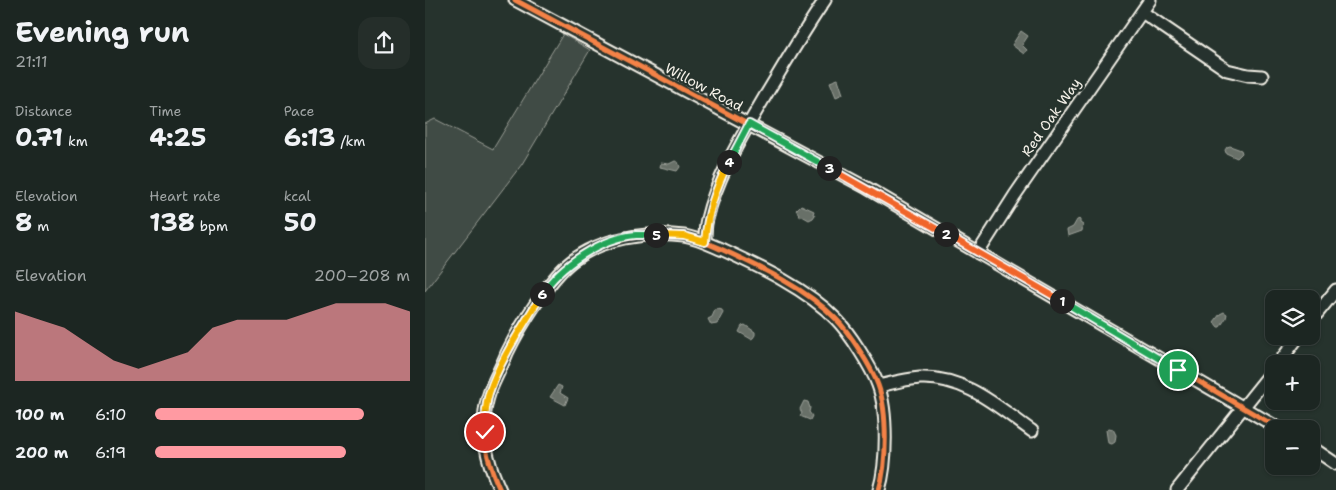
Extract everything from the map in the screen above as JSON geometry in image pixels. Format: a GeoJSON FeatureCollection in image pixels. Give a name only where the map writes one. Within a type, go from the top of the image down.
{"type":"FeatureCollection","features":[{"type":"Feature","properties":{"kind":"street","name":"Willow Road"},"geometry":{"type":"LineString","coordinates":[[515,0],[867,188],[1265,420]]}},
{"type":"Feature","properties":{"kind":"street"},"geometry":{"type":"LineString","coordinates":[[705,242],[706,220],[723,174],[749,124],[805,29],[825,0]]}},
{"type":"Feature","properties":{"kind":"street","name":"Red Oak Way"},"geometry":{"type":"LineString","coordinates":[[977,252],[1150,0]]}},
{"type":"Feature","properties":{"kind":"street"},"geometry":{"type":"LineString","coordinates":[[1142,12],[1227,70],[1262,76]]}},
{"type":"Feature","properties":{"kind":"street"},"geometry":{"type":"LineString","coordinates":[[500,490],[491,472],[487,454],[485,432],[486,406],[490,392],[511,346],[547,287],[572,261],[602,245],[635,235],[684,236],[705,242],[786,282],[837,320],[866,362],[879,386],[885,415],[884,466],[879,490]]}},
{"type":"Feature","properties":{"kind":"street"},"geometry":{"type":"LineString","coordinates":[[1320,310],[1336,290]]}},
{"type":"Feature","properties":{"kind":"street"},"geometry":{"type":"LineString","coordinates":[[1284,355],[1292,345]]}},
{"type":"Feature","properties":{"kind":"street"},"geometry":{"type":"LineString","coordinates":[[879,386],[922,378],[952,382],[977,392],[1032,431]]}},
{"type":"Feature","properties":{"kind":"street"},"geometry":{"type":"LineString","coordinates":[[1177,490],[1265,379]]}},
{"type":"Feature","properties":{"kind":"street"},"geometry":{"type":"LineString","coordinates":[[1320,453],[1336,464]]}},
{"type":"Feature","properties":{"kind":"shaded area"},"geometry":{"type":"Polygon","coordinates":[[[1021,31],[1028,36],[1022,45],[1027,50],[1024,54],[1012,45],[1021,31]]]}},
{"type":"Feature","properties":{"kind":"shaded area"},"geometry":{"type":"Polygon","coordinates":[[[563,34],[590,50],[522,164],[425,291],[425,124],[435,119],[493,149],[563,34]]]}},
{"type":"Feature","properties":{"kind":"shaded area"},"geometry":{"type":"Polygon","coordinates":[[[838,79],[843,94],[836,97],[830,82],[838,79]]]}},
{"type":"Feature","properties":{"kind":"shaded area"},"geometry":{"type":"Polygon","coordinates":[[[1230,146],[1241,150],[1242,153],[1237,158],[1226,153],[1225,150],[1230,146]]]}},
{"type":"Feature","properties":{"kind":"shaded area"},"geometry":{"type":"Polygon","coordinates":[[[675,161],[678,162],[680,167],[677,171],[660,167],[661,163],[669,164],[675,161]]]}},
{"type":"Feature","properties":{"kind":"shaded area"},"geometry":{"type":"Polygon","coordinates":[[[801,205],[814,211],[813,214],[815,215],[813,218],[809,220],[798,215],[796,210],[801,205]]]}},
{"type":"Feature","properties":{"kind":"shaded area"},"geometry":{"type":"Polygon","coordinates":[[[1080,219],[1080,223],[1083,225],[1082,231],[1068,236],[1067,230],[1073,227],[1077,220],[1080,219]]]}},
{"type":"Feature","properties":{"kind":"shaded area"},"geometry":{"type":"Polygon","coordinates":[[[718,309],[722,310],[723,313],[717,324],[711,325],[708,319],[718,309]]]}},
{"type":"Feature","properties":{"kind":"shaded area"},"geometry":{"type":"Polygon","coordinates":[[[1224,312],[1227,314],[1226,318],[1218,327],[1214,322],[1224,312]]]}},
{"type":"Feature","properties":{"kind":"shaded area"},"geometry":{"type":"Polygon","coordinates":[[[745,325],[755,332],[753,338],[751,339],[739,332],[742,326],[745,325]]]}},
{"type":"Feature","properties":{"kind":"shaded area"},"geometry":{"type":"Polygon","coordinates":[[[558,385],[562,387],[560,393],[568,398],[565,405],[550,397],[558,385]]]}},
{"type":"Feature","properties":{"kind":"shaded area"},"geometry":{"type":"Polygon","coordinates":[[[804,401],[808,402],[810,408],[809,412],[812,416],[810,420],[800,416],[802,413],[800,409],[804,401]]]}},
{"type":"Feature","properties":{"kind":"shaded area"},"geometry":{"type":"Polygon","coordinates":[[[1109,428],[1113,429],[1116,435],[1115,442],[1112,444],[1108,443],[1106,430],[1109,428]]]}},
{"type":"Feature","properties":{"kind":"cycle path"},"geometry":{"type":"LineString","coordinates":[[515,0],[867,188],[1265,420]]}},
{"type":"Feature","properties":{"kind":"cycle path"},"geometry":{"type":"LineString","coordinates":[[500,490],[491,467],[485,442],[486,403],[492,386],[519,330],[554,279],[572,261],[584,253],[611,242],[625,238],[655,235],[694,238],[723,250],[797,288],[836,319],[866,360],[881,396],[885,423],[885,452],[879,490]]}},
{"type":"Feature","properties":{"kind":"route"},"geometry":{"type":"LineString","coordinates":[[485,432],[486,406],[490,392],[511,346],[547,287],[572,261],[602,245],[635,235],[684,236],[705,242],[706,220],[723,174],[749,124],[867,188],[1178,370]]}}]}
